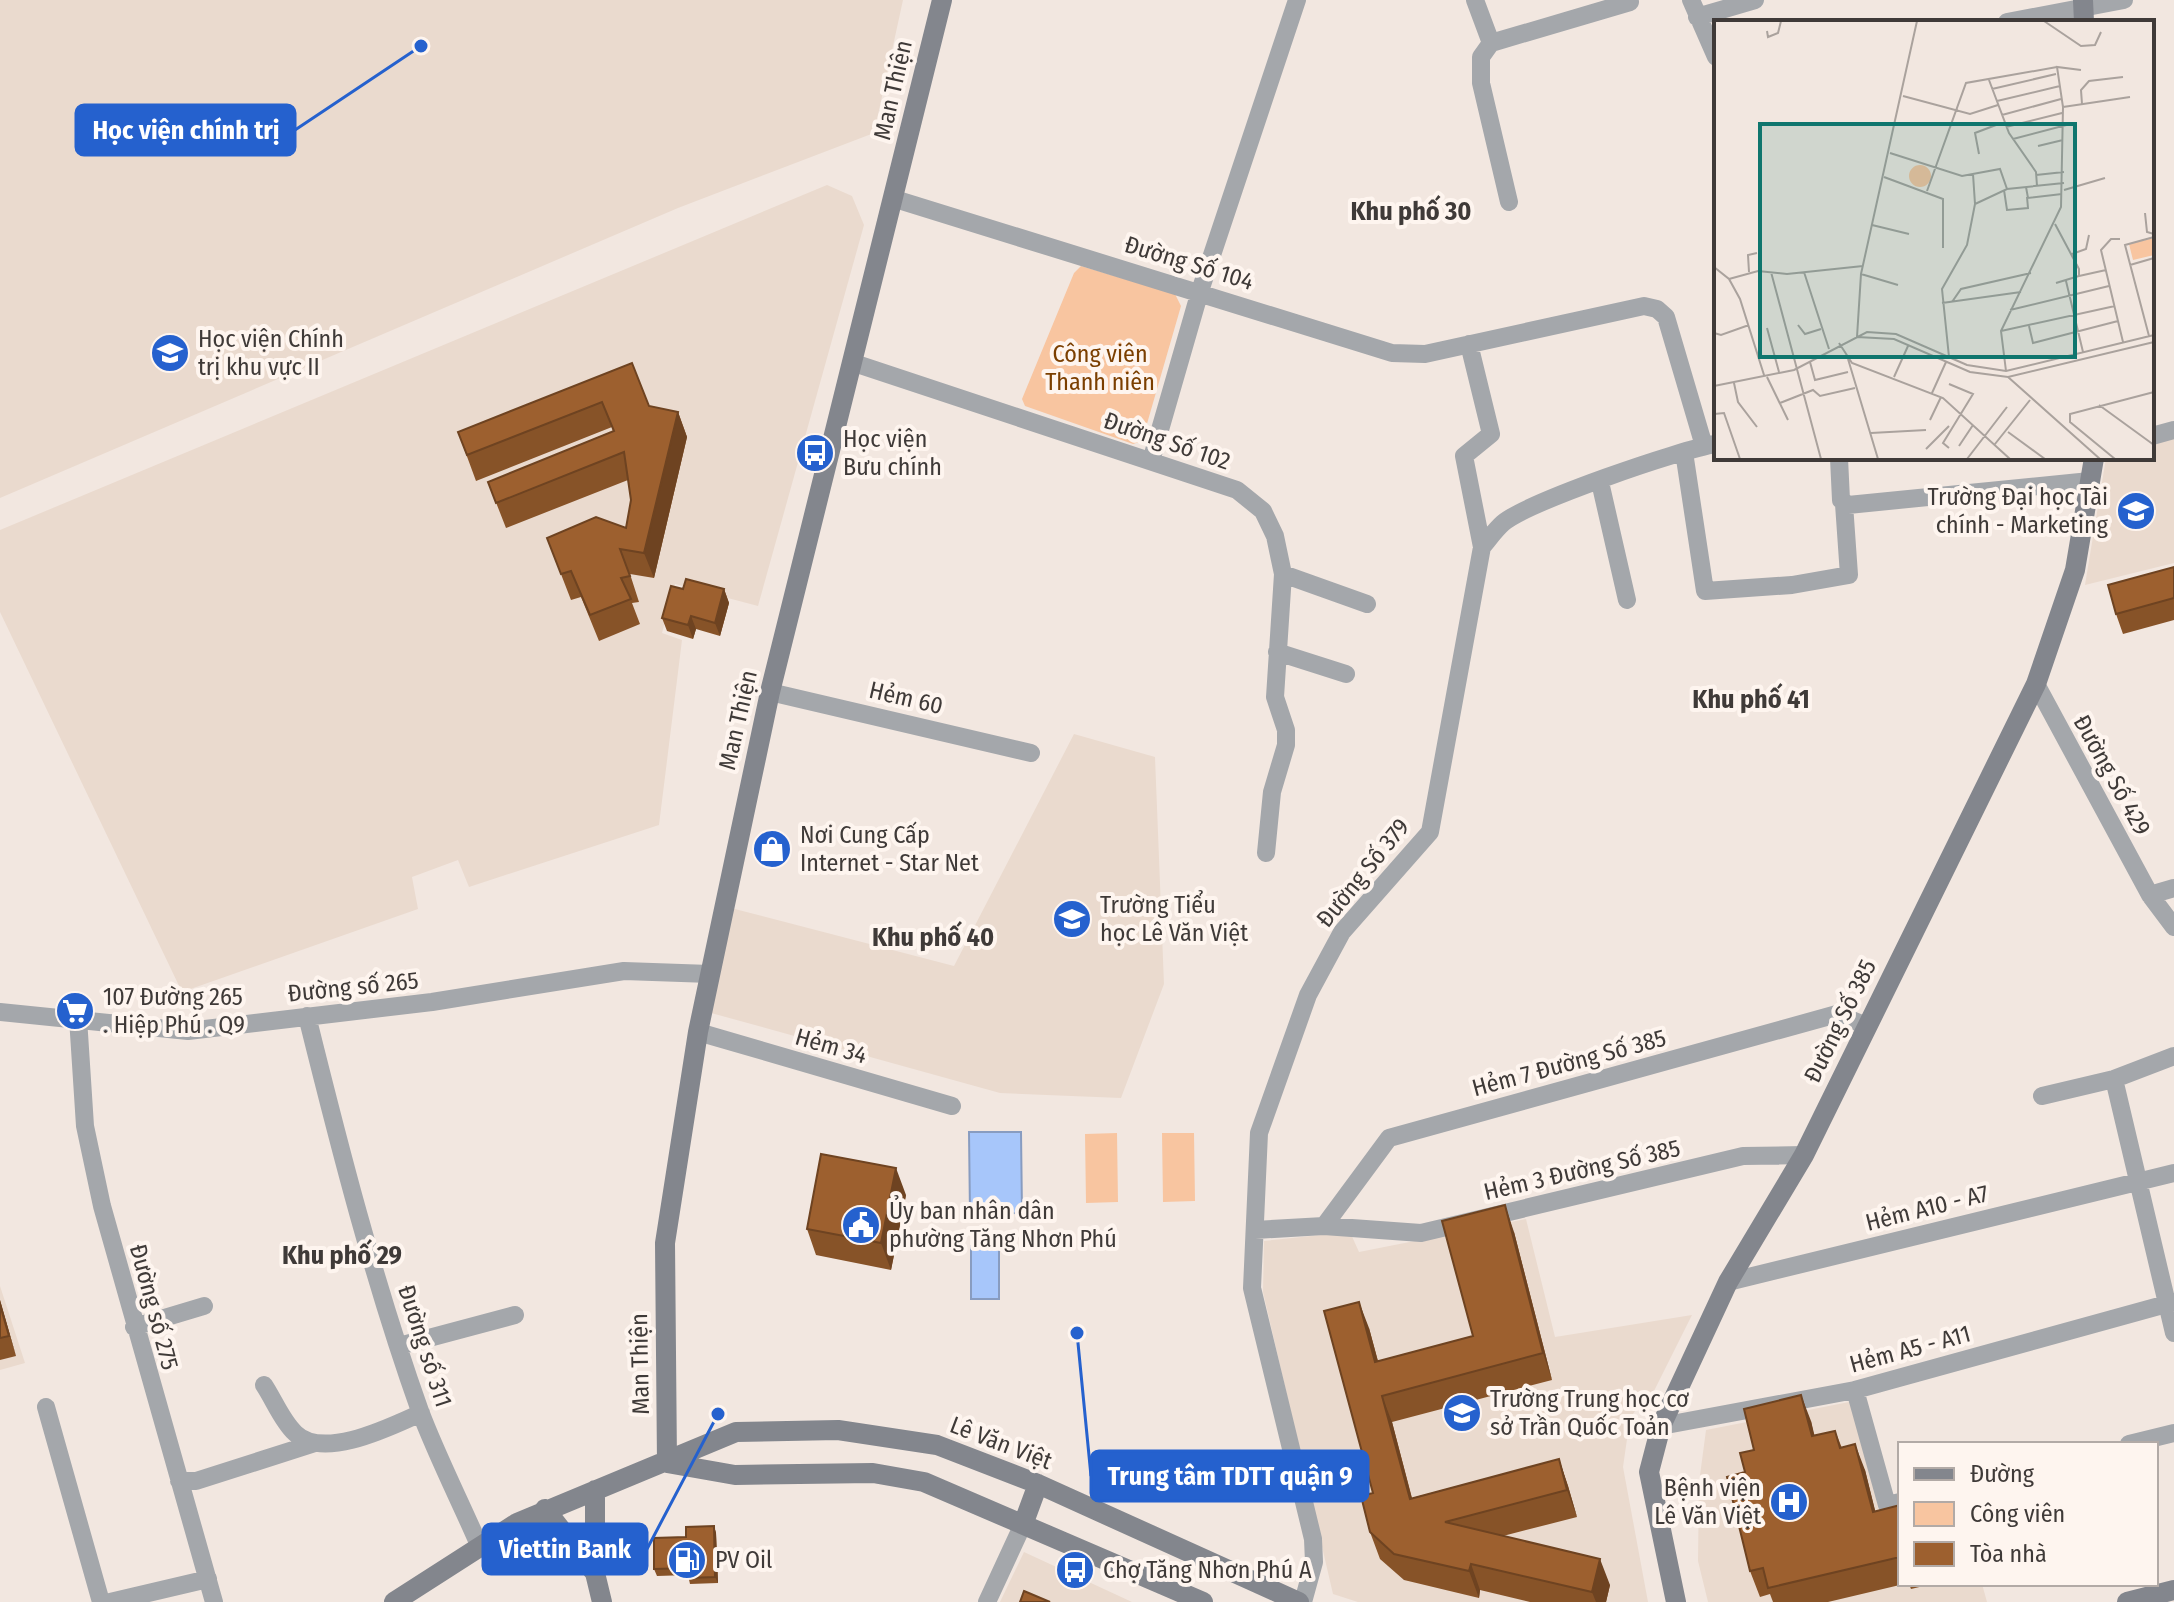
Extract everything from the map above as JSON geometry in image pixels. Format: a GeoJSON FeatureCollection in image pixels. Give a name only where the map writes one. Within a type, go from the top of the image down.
{"type":"FeatureCollection","features":[{"type":"Feature","properties":{"kind":"street","name":"Man Thiện"},"geometry":{"type":"LineString","coordinates":[[667,1463],[665,1243],[698,1032],[770,692],[942,0]]}},
{"type":"Feature","properties":{"kind":"street"},"geometry":{"type":"LineString","coordinates":[[1151,461],[1200,291],[1297,0]]}},
{"type":"Feature","properties":{"kind":"street"},"geometry":{"type":"LineString","coordinates":[[1475,0],[1491,43]]}},
{"type":"Feature","properties":{"kind":"street"},"geometry":{"type":"LineString","coordinates":[[1714,53],[1694,9],[1755,0]]}},
{"type":"Feature","properties":{"kind":"street"},"geometry":{"type":"LineString","coordinates":[[2020,20],[2124,0]]}},
{"type":"Feature","properties":{"kind":"street"},"geometry":{"type":"LineString","coordinates":[[1509,202],[1481,83],[1481,57],[1491,43],[1630,2]]}},
{"type":"Feature","properties":{"kind":"street","name":"Đường Số 104"},"geometry":{"type":"LineString","coordinates":[[895,199],[1392,353],[1425,354],[1469,344]]}},
{"type":"Feature","properties":{"kind":"street"},"geometry":{"type":"LineString","coordinates":[[1644,306],[1657,309],[1666,317],[1710,445],[1531,507],[1503,523],[1482,547],[1464,456],[1491,434],[1469,344],[1644,306]]}},
{"type":"Feature","properties":{"kind":"street","name":"Đường Số 102"},"geometry":{"type":"LineString","coordinates":[[854,363],[1237,490],[1263,511],[1275,536],[1283,574],[1275,697],[1286,730],[1286,745],[1272,792],[1266,853]]}},
{"type":"Feature","properties":{"kind":"street"},"geometry":{"type":"LineString","coordinates":[[2154,435],[2174,430]]}},
{"type":"Feature","properties":{"kind":"street"},"geometry":{"type":"LineString","coordinates":[[1684,452],[1705,591],[1792,585],[1849,575],[1839,460]]}},
{"type":"Feature","properties":{"kind":"street","name":"Đường Số 385"},"geometry":{"type":"LineString","coordinates":[[1676,1602],[1649,1472],[1661,1426],[1728,1282],[1804,1155],[2036,684],[2075,570],[2094,460]]}},
{"type":"Feature","properties":{"kind":"street"},"geometry":{"type":"LineString","coordinates":[[1844,504],[2090,481]]}},
{"type":"Feature","properties":{"kind":"street"},"geometry":{"type":"LineString","coordinates":[[1600,482],[1627,600]]}},
{"type":"Feature","properties":{"kind":"street","name":"Đường Số 379"},"geometry":{"type":"LineString","coordinates":[[1301,1602],[1314,1562],[1313,1539],[1252,1288],[1259,1133],[1308,995],[1342,932],[1430,832],[1482,547]]}},
{"type":"Feature","properties":{"kind":"street"},"geometry":{"type":"LineString","coordinates":[[1283,574],[1367,604]]}},
{"type":"Feature","properties":{"kind":"street"},"geometry":{"type":"LineString","coordinates":[[1277,652],[1346,674]]}},
{"type":"Feature","properties":{"kind":"street","name":"Đường Số 429"},"geometry":{"type":"LineString","coordinates":[[2036,684],[2150,895],[2174,927]]}},
{"type":"Feature","properties":{"kind":"street","name":"Hẻm 60"},"geometry":{"type":"LineString","coordinates":[[770,692],[1031,753]]}},
{"type":"Feature","properties":{"kind":"street"},"geometry":{"type":"LineString","coordinates":[[2150,895],[2174,888]]}},
{"type":"Feature","properties":{"kind":"street","name":"Đường số 265"},"geometry":{"type":"LineString","coordinates":[[0,1012],[188,1031],[432,1002],[624,971],[710,974]]}},
{"type":"Feature","properties":{"kind":"street","name":"Hẻm 7 Đường Số 385"},"geometry":{"type":"LineString","coordinates":[[1324,1226],[1389,1138],[1837,1014],[1867,1026]]}},
{"type":"Feature","properties":{"kind":"street","name":"Đường số 311"},"geometry":{"type":"LineString","coordinates":[[307,1016],[346,1171],[399,1346],[421,1413],[479,1545]]}},
{"type":"Feature","properties":{"kind":"street","name":"Đường số 275"},"geometry":{"type":"LineString","coordinates":[[78,1018],[85,1126],[134,1327],[214,1602]]}},
{"type":"Feature","properties":{"kind":"street","name":"Hẻm 34"},"geometry":{"type":"LineString","coordinates":[[698,1032],[952,1106]]}},
{"type":"Feature","properties":{"kind":"street"},"geometry":{"type":"LineString","coordinates":[[2042,1096],[2114,1079],[2174,1056]]}},
{"type":"Feature","properties":{"kind":"street"},"geometry":{"type":"LineString","coordinates":[[2114,1079],[2137,1182],[2170,1303],[2174,1333]]}},
{"type":"Feature","properties":{"kind":"street","name":"Hẻm 3 Đường Số 385"},"geometry":{"type":"LineString","coordinates":[[1255,1230],[1324,1226],[1421,1233],[1743,1156],[1804,1155]]}},
{"type":"Feature","properties":{"kind":"street","name":"Hẻm A10 - A7"},"geometry":{"type":"LineString","coordinates":[[1728,1282],[2174,1173]]}},
{"type":"Feature","properties":{"kind":"street","name":"Hẻm A5 - A11"},"geometry":{"type":"LineString","coordinates":[[1661,1426],[1855,1390],[2170,1303]]}},
{"type":"Feature","properties":{"kind":"street"},"geometry":{"type":"LineString","coordinates":[[134,1327],[204,1306]]}},
{"type":"Feature","properties":{"kind":"street"},"geometry":{"type":"LineString","coordinates":[[399,1346],[515,1315]]}},
{"type":"Feature","properties":{"kind":"street"},"geometry":{"type":"LineString","coordinates":[[264,1385],[295,1434],[315,1443]]}},
{"type":"Feature","properties":{"kind":"street"},"geometry":{"type":"LineString","coordinates":[[1855,1390],[1894,1503]]}},
{"type":"Feature","properties":{"kind":"street"},"geometry":{"type":"LineString","coordinates":[[46,1407],[101,1602]]}},
{"type":"Feature","properties":{"kind":"street"},"geometry":{"type":"LineString","coordinates":[[179,1481],[196,1481],[315,1443],[339,1443],[375,1434],[421,1413]]}},
{"type":"Feature","properties":{"kind":"street","name":"Lê Văn Việt"},"geometry":{"type":"LineString","coordinates":[[394,1602],[479,1545],[545,1509],[667,1463],[736,1432],[838,1430],[937,1445],[1038,1484],[1301,1602]]}},
{"type":"Feature","properties":{"kind":"street"},"geometry":{"type":"LineString","coordinates":[[2137,1442],[2174,1433]]}},
{"type":"Feature","properties":{"kind":"street"},"geometry":{"type":"LineString","coordinates":[[667,1463],[735,1475],[873,1473],[924,1482],[1024,1522],[1203,1602]]}},
{"type":"Feature","properties":{"kind":"street"},"geometry":{"type":"LineString","coordinates":[[987,1602],[1038,1484]]}},
{"type":"Feature","properties":{"kind":"street"},"geometry":{"type":"LineString","coordinates":[[595,1490],[595,1573],[602,1602]]}},
{"type":"Feature","properties":{"kind":"street"},"geometry":{"type":"LineString","coordinates":[[545,1509],[595,1573]]}},
{"type":"Feature","properties":{"kind":"street"},"geometry":{"type":"LineString","coordinates":[[110,1602],[208,1579]]}},
{"type":"Feature","properties":{"kind":"street"},"geometry":{"type":"LineString","coordinates":[[2127,1602],[2174,1590]]}},
{"type":"Feature","properties":{"kind":"shaded area","name":"Học viện Chính trị khu vực II"},"geometry":{"type":"Polygon","coordinates":[[[0,0],[903,0],[874,133],[678,208],[0,498],[0,0]]]}},
{"type":"Feature","properties":{"kind":"shaded area"},"geometry":{"type":"Polygon","coordinates":[[[827,185],[852,196],[864,225],[758,606],[675,584],[662,633],[682,640],[659,825],[469,887],[458,860],[412,877],[418,909],[182,992],[0,612],[0,530],[827,185]]]}},
{"type":"Feature","properties":{"kind":"shaded area","name":"Trường Đại học Tài chính - Marketing"},"geometry":{"type":"Polygon","coordinates":[[[2174,433],[2174,563],[2085,585],[2106,460],[2154,460],[2154,438],[2174,433]]]}},
{"type":"Feature","properties":{"kind":"shaded area","name":"Trường Tiểu học Lê Văn Việt"},"geometry":{"type":"Polygon","coordinates":[[[1074,734],[1155,757],[1164,984],[1121,1098],[1000,1093],[704,1011],[727,907],[954,966],[1074,734]]]}},
{"type":"Feature","properties":{"kind":"shaded area","name":"Trường Trung học cơ sở Trần Quốc Toản"},"geometry":{"type":"Polygon","coordinates":[[[1526,1219],[1555,1337],[1692,1315],[1649,1401],[1638,1407],[1630,1418],[1623,1467],[1648,1602],[1358,1602],[1333,1594],[1263,1292],[1264,1241],[1350,1232],[1359,1252],[1526,1219]]]}},
{"type":"Feature","properties":{"kind":"shaded area"},"geometry":{"type":"Polygon","coordinates":[[[0,1286],[25,1363],[0,1370],[0,1286]]]}},
{"type":"Feature","properties":{"kind":"shaded area","name":"Bệnh viện Lê Văn Việt"},"geometry":{"type":"Polygon","coordinates":[[[1854,1401],[1898,1586],[1983,1586],[1987,1602],[1708,1602],[1698,1561],[1699,1483],[1706,1430],[1854,1401]]]}},
{"type":"Feature","properties":{"kind":"shaded area"},"geometry":{"type":"Polygon","coordinates":[[[1024,1552],[1132,1602],[1000,1602],[1024,1552]]]}},
{"type":"Feature","properties":{"kind":"green space","name":"Công viên Thanh niên"},"geometry":{"type":"Polygon","coordinates":[[[1081,266],[1175,294],[1181,306],[1142,441],[1133,444],[1025,406],[1022,399],[1074,273],[1081,266]]]}},
{"type":"Feature","properties":{"kind":"green space"},"geometry":{"type":"Polygon","coordinates":[[[1117,1133],[1118,1202],[1086,1203],[1085,1134],[1117,1133]]]}},
{"type":"Feature","properties":{"kind":"green space"},"geometry":{"type":"Polygon","coordinates":[[[1162,1133],[1194,1133],[1195,1201],[1163,1202],[1162,1133]]]}},
{"type":"Feature","properties":{"kind":"water"},"geometry":{"type":"Polygon","coordinates":[[[969,1132],[1021,1132],[1022,1213],[970,1214],[969,1132]]]}},
{"type":"Feature","properties":{"kind":"water"},"geometry":{"type":"Polygon","coordinates":[[[971,1246],[999,1247],[999,1299],[971,1299],[971,1246]]]}},
{"type":"Feature","properties":{"kind":"building"},"geometry":{"type":"Polygon","coordinates":[[[632,363],[649,406],[678,412],[644,553],[620,549],[630,576],[621,578],[631,599],[590,615],[571,571],[561,574],[547,538],[596,517],[626,528],[631,500],[624,452],[496,503],[488,482],[614,431],[602,402],[467,455],[458,432],[632,363]]]}},
{"type":"Feature","properties":{"kind":"building"},"geometry":{"type":"Polygon","coordinates":[[[2174,567],[2174,598],[2116,614],[2108,585],[2174,567]]]}},
{"type":"Feature","properties":{"kind":"building"},"geometry":{"type":"Polygon","coordinates":[[[686,579],[724,589],[715,623],[691,616],[688,625],[662,618],[671,586],[683,589],[686,579]]]}},
{"type":"Feature","properties":{"kind":"building"},"geometry":{"type":"Polygon","coordinates":[[[821,1154],[896,1168],[881,1243],[807,1229],[821,1154]]]}},
{"type":"Feature","properties":{"kind":"building"},"geometry":{"type":"Polygon","coordinates":[[[1505,1205],[1543,1353],[1382,1396],[1410,1499],[1559,1459],[1567,1490],[1445,1522],[1600,1559],[1592,1592],[1471,1564],[1469,1571],[1394,1554],[1370,1532],[1361,1496],[1373,1493],[1324,1311],[1359,1302],[1375,1362],[1473,1336],[1442,1221],[1505,1205]]]}},
{"type":"Feature","properties":{"kind":"building"},"geometry":{"type":"Polygon","coordinates":[[[0,1305],[9,1336],[0,1338],[0,1305]]]}},
{"type":"Feature","properties":{"kind":"building"},"geometry":{"type":"Polygon","coordinates":[[[1801,1395],[1812,1436],[1835,1431],[1840,1448],[1855,1444],[1873,1512],[1898,1506],[1898,1557],[1768,1588],[1763,1568],[1750,1571],[1727,1477],[1745,1472],[1740,1453],[1754,1450],[1744,1409],[1801,1395]]]}},
{"type":"Feature","properties":{"kind":"building","name":"PV Oil"},"geometry":{"type":"Polygon","coordinates":[[[714,1526],[715,1577],[688,1578],[688,1568],[654,1569],[654,1538],[686,1537],[686,1527],[714,1526]]]}},
{"type":"Feature","properties":{"kind":"building"},"geometry":{"type":"Polygon","coordinates":[[[1024,1591],[1050,1602],[1020,1602],[1024,1591]]]}},
{"type":"Feature","properties":{"kind":"place","name":"Học viện chính trị"},"geometry":{"type":"Point","coordinates":[421,46]}},
{"type":"Feature","properties":{"kind":"place","name":"Học viện Chính trị khu vực II"},"geometry":{"type":"Point","coordinates":[170,353]}},
{"type":"Feature","properties":{"kind":"place","name":"Học viện Bưu chính"},"geometry":{"type":"Point","coordinates":[815,453]}},
{"type":"Feature","properties":{"kind":"place","name":"Trường Đại học Tài chính - Marketing"},"geometry":{"type":"Point","coordinates":[2136,511]}},
{"type":"Feature","properties":{"kind":"place","name":"Nơi Cung Cấp Internet - Star Net"},"geometry":{"type":"Point","coordinates":[772,849]}},
{"type":"Feature","properties":{"kind":"place","name":"Trường Tiểu học Lê Văn Việt"},"geometry":{"type":"Point","coordinates":[1072,919]}},
{"type":"Feature","properties":{"kind":"place","name":"107 Đường 265 . Hiệp Phú . Q9"},"geometry":{"type":"Point","coordinates":[75,1011]}},
{"type":"Feature","properties":{"kind":"place","name":"Ủy ban nhân dân phường Tăng Nhơn Phú"},"geometry":{"type":"Point","coordinates":[861,1225]}},
{"type":"Feature","properties":{"kind":"place","name":"Trung tâm TDTT quận 9"},"geometry":{"type":"Point","coordinates":[1077,1333]}},
{"type":"Feature","properties":{"kind":"place","name":"Trường Trung học cơ sở Trần Quốc Toản"},"geometry":{"type":"Point","coordinates":[1462,1413]}},
{"type":"Feature","properties":{"kind":"place","name":"Viettin Bank"},"geometry":{"type":"Point","coordinates":[718,1414]}},
{"type":"Feature","properties":{"kind":"place","name":"Bệnh viện Lê Văn Việt"},"geometry":{"type":"Point","coordinates":[1789,1502]}},
{"type":"Feature","properties":{"kind":"place","name":"PV Oil"},"geometry":{"type":"Point","coordinates":[687,1560]}},
{"type":"Feature","properties":{"kind":"place","name":"Chợ Tăng Nhơn Phú A"},"geometry":{"type":"Point","coordinates":[1075,1570]}},
{"type":"Feature","properties":{"kind":"district","name":"Khu phố 30"},"geometry":{"type":"Point","coordinates":[1411,211]}},
{"type":"Feature","properties":{"kind":"district","name":"Khu phố 41"},"geometry":{"type":"Point","coordinates":[1751,699]}},
{"type":"Feature","properties":{"kind":"district","name":"Khu phố 40"},"geometry":{"type":"Point","coordinates":[933,937]}},
{"type":"Feature","properties":{"kind":"district","name":"Khu phố 29"},"geometry":{"type":"Point","coordinates":[342,1255]}}]}
